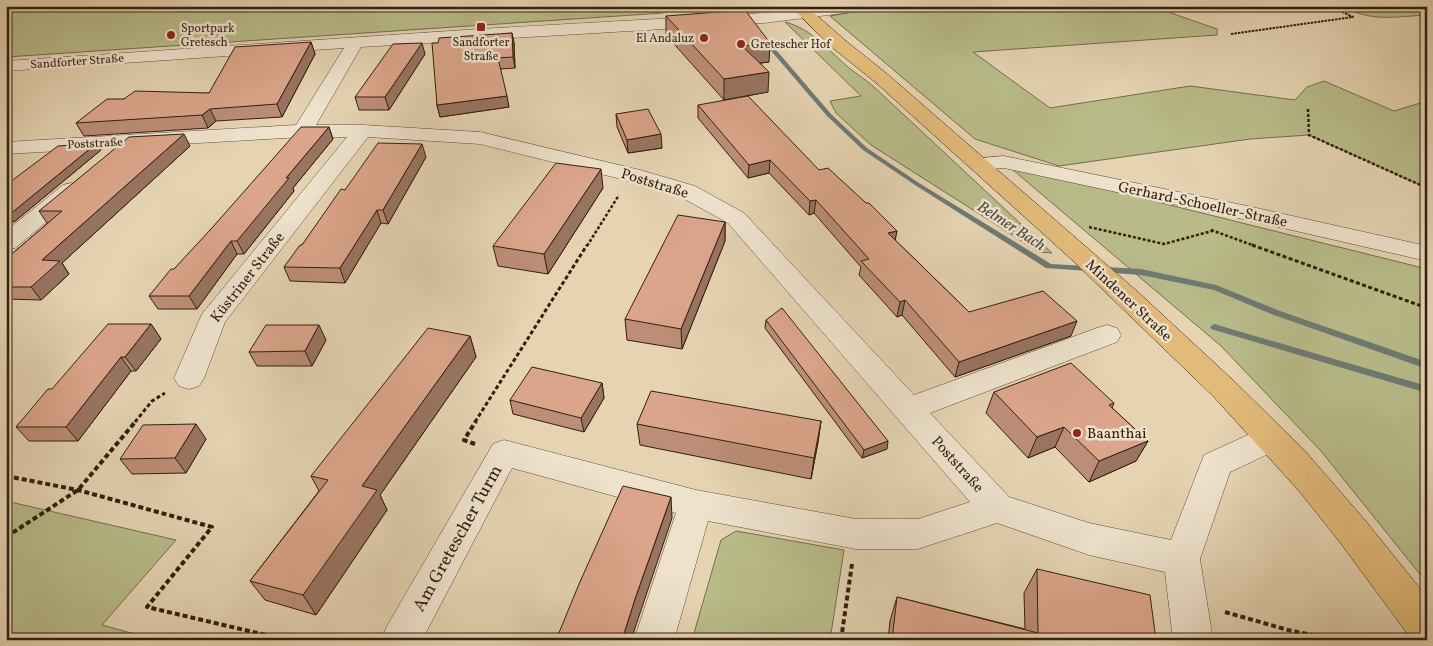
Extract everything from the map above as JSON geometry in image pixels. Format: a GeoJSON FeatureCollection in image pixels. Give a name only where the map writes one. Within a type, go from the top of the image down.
{"type":"FeatureCollection","features":[{"type":"Feature","properties":{"kind":"main road","name":"Mindener Straße"},"geometry":{"type":"LineString","coordinates":[[802,10],[1147,314],[1272,438],[1350,527],[1427,628]]}},
{"type":"Feature","properties":{"kind":"street"},"geometry":{"type":"LineString","coordinates":[[684,6],[694,22]]}},
{"type":"Feature","properties":{"kind":"street","name":"Sandforter Straße"},"geometry":{"type":"LineString","coordinates":[[6,66],[764,18],[802,10],[860,6]]}},
{"type":"Feature","properties":{"kind":"street"},"geometry":{"type":"LineString","coordinates":[[303,131],[355,43]]}},
{"type":"Feature","properties":{"kind":"street","name":"Poststraße"},"geometry":{"type":"LineString","coordinates":[[6,148],[303,131],[363,131],[480,138],[632,175],[687,191],[736,218],[997,508]]}},
{"type":"Feature","properties":{"kind":"street","name":"Küstriner Straße"},"geometry":{"type":"LineString","coordinates":[[189,378],[212,320],[363,131]]}},
{"type":"Feature","properties":{"kind":"street"},"geometry":{"type":"LineString","coordinates":[[6,243],[130,141]]}},
{"type":"Feature","properties":{"kind":"street","name":"Gerhard-Schoeller-Straße"},"geometry":{"type":"LineString","coordinates":[[979,164],[1004,162],[1252,214],[1427,254]]}},
{"type":"Feature","properties":{"kind":"street"},"geometry":{"type":"LineString","coordinates":[[908,409],[1107,335]]}},
{"type":"Feature","properties":{"kind":"street"},"geometry":{"type":"LineString","coordinates":[[1193,640],[1186,601],[1182,559],[1216,464],[1272,438]]}},
{"type":"Feature","properties":{"kind":"street","name":"Am Gretescher Turm"},"geometry":{"type":"LineString","coordinates":[[400,640],[504,453],[696,504],[856,534],[918,534],[997,508]]}},
{"type":"Feature","properties":{"kind":"street"},"geometry":{"type":"LineString","coordinates":[[654,640],[696,504]]}},
{"type":"Feature","properties":{"kind":"street"},"geometry":{"type":"LineString","coordinates":[[997,508],[1089,539],[1182,559]]}},
{"type":"Feature","properties":{"kind":"path"},"geometry":{"type":"LineString","coordinates":[[1231,34],[1353,17],[1330,6]]}},
{"type":"Feature","properties":{"kind":"path"},"geometry":{"type":"LineString","coordinates":[[1308,108],[1309,135],[1427,188]]}},
{"type":"Feature","properties":{"kind":"path"},"geometry":{"type":"LineString","coordinates":[[504,453],[464,440],[632,175]]}},
{"type":"Feature","properties":{"kind":"path"},"geometry":{"type":"LineString","coordinates":[[1035,215],[1164,244],[1213,231],[1252,214]]}},
{"type":"Feature","properties":{"kind":"path"},"geometry":{"type":"LineString","coordinates":[[1204,227],[1427,308]]}},
{"type":"Feature","properties":{"kind":"path"},"geometry":{"type":"LineString","coordinates":[[6,537],[78,490],[152,401],[189,378]]}},
{"type":"Feature","properties":{"kind":"path"},"geometry":{"type":"LineString","coordinates":[[6,476],[78,490],[212,527],[148,606],[287,640]]}},
{"type":"Feature","properties":{"kind":"path"},"geometry":{"type":"LineString","coordinates":[[841,640],[856,534]]}},
{"type":"Feature","properties":{"kind":"path"},"geometry":{"type":"LineString","coordinates":[[1186,601],[1288,630],[1336,640]]}},
{"type":"Feature","properties":{"kind":"green space","name":"Sportpark Gretesch"},"geometry":{"type":"Polygon","coordinates":[[[20,6],[661,6],[663,13],[6,57],[6,13],[20,6]]]}},
{"type":"Feature","properties":{"kind":"green space"},"geometry":{"type":"Polygon","coordinates":[[[699,6],[773,6],[775,8],[716,12],[701,9],[699,6]]]}},
{"type":"Feature","properties":{"kind":"green space"},"geometry":{"type":"Polygon","coordinates":[[[888,6],[1151,6],[1217,29],[1217,35],[973,52],[1050,108],[1190,86],[1295,100],[1307,87],[1324,81],[1394,111],[1427,101],[1427,188],[1309,135],[1250,139],[1059,166],[975,139],[830,16],[888,6]]]}},
{"type":"Feature","properties":{"kind":"green space"},"geometry":{"type":"Polygon","coordinates":[[[1340,6],[1427,6],[1427,15],[1382,17],[1362,14],[1340,6]]]}},
{"type":"Feature","properties":{"kind":"green space"},"geometry":{"type":"Polygon","coordinates":[[[785,22],[795,25],[812,35],[849,68],[874,87],[1052,253],[1039,252],[871,145],[836,113],[830,101],[861,96],[785,22]]]}},
{"type":"Feature","properties":{"kind":"green space"},"geometry":{"type":"Polygon","coordinates":[[[1025,169],[1427,269],[1427,583],[1321,451],[1221,346],[1013,170],[1025,169]]]}},
{"type":"Feature","properties":{"kind":"green space"},"geometry":{"type":"Polygon","coordinates":[[[6,501],[176,540],[102,625],[156,640],[6,640],[6,501]]]}},
{"type":"Feature","properties":{"kind":"green space"},"geometry":{"type":"Polygon","coordinates":[[[736,531],[844,550],[830,640],[692,640],[721,540],[736,531]]]}},
{"type":"Feature","properties":{"kind":"building"},"geometry":{"type":"Polygon","coordinates":[[[745,10],[770,43],[742,46],[769,72],[724,79],[666,16],[745,10]]]}},
{"type":"Feature","properties":{"kind":"building"},"geometry":{"type":"Polygon","coordinates":[[[512,33],[513,57],[498,58],[507,96],[437,105],[432,43],[438,43],[439,38],[512,33]]]}},
{"type":"Feature","properties":{"kind":"building"},"geometry":{"type":"Polygon","coordinates":[[[311,42],[277,104],[210,109],[202,115],[76,123],[107,99],[124,99],[135,91],[209,93],[235,47],[311,42]]]}},
{"type":"Feature","properties":{"kind":"building"},"geometry":{"type":"Polygon","coordinates":[[[422,43],[385,97],[355,97],[393,44],[422,43]]]}},
{"type":"Feature","properties":{"kind":"building"},"geometry":{"type":"Polygon","coordinates":[[[748,96],[819,170],[828,168],[866,203],[869,203],[897,231],[888,233],[969,312],[1043,291],[1077,321],[959,362],[905,300],[900,302],[861,261],[869,259],[816,200],[810,201],[770,160],[749,165],[698,105],[748,96]]]}},
{"type":"Feature","properties":{"kind":"building"},"geometry":{"type":"Polygon","coordinates":[[[648,109],[661,134],[627,140],[616,114],[648,109]]]}},
{"type":"Feature","properties":{"kind":"building"},"geometry":{"type":"Polygon","coordinates":[[[301,127],[329,127],[237,241],[231,241],[189,296],[149,296],[171,269],[174,269],[211,229],[301,127]]]}},
{"type":"Feature","properties":{"kind":"building"},"geometry":{"type":"Polygon","coordinates":[[[184,134],[42,260],[60,261],[31,287],[6,287],[6,259],[62,211],[39,211],[129,137],[184,134]]]}},
{"type":"Feature","properties":{"kind":"building"},"geometry":{"type":"Polygon","coordinates":[[[97,143],[9,215],[6,215],[6,185],[58,146],[97,143]]]}},
{"type":"Feature","properties":{"kind":"building"},"geometry":{"type":"Polygon","coordinates":[[[378,143],[422,144],[383,210],[377,210],[340,268],[284,267],[300,245],[302,245],[341,189],[345,190],[378,143]]]}},
{"type":"Feature","properties":{"kind":"building"},"geometry":{"type":"Polygon","coordinates":[[[556,163],[601,169],[544,254],[493,246],[556,163]]]}},
{"type":"Feature","properties":{"kind":"building"},"geometry":{"type":"Polygon","coordinates":[[[678,215],[725,222],[681,329],[625,319],[678,215]]]}},
{"type":"Feature","properties":{"kind":"building"},"geometry":{"type":"Polygon","coordinates":[[[782,308],[888,441],[864,450],[766,320],[782,308]]]}},
{"type":"Feature","properties":{"kind":"building"},"geometry":{"type":"Polygon","coordinates":[[[108,324],[151,324],[125,357],[121,357],[66,427],[16,427],[48,389],[52,389],[108,324]]]}},
{"type":"Feature","properties":{"kind":"building"},"geometry":{"type":"Polygon","coordinates":[[[266,325],[319,325],[305,351],[249,352],[266,325]]]}},
{"type":"Feature","properties":{"kind":"building"},"geometry":{"type":"Polygon","coordinates":[[[428,328],[470,336],[362,486],[377,490],[303,595],[250,581],[328,480],[311,476],[428,328]]]}},
{"type":"Feature","properties":{"kind":"building"},"geometry":{"type":"Polygon","coordinates":[[[1071,363],[1114,403],[1109,405],[1148,441],[1099,461],[1064,427],[1037,437],[994,392],[1071,363]]]}},
{"type":"Feature","properties":{"kind":"building"},"geometry":{"type":"Polygon","coordinates":[[[532,367],[602,383],[581,418],[510,400],[532,367]]]}},
{"type":"Feature","properties":{"kind":"building"},"geometry":{"type":"Polygon","coordinates":[[[651,391],[821,421],[814,458],[637,424],[651,391]]]}},
{"type":"Feature","properties":{"kind":"building"},"geometry":{"type":"Polygon","coordinates":[[[196,424],[175,458],[120,459],[143,425],[196,424]]]}},
{"type":"Feature","properties":{"kind":"building"},"geometry":{"type":"Polygon","coordinates":[[[623,486],[671,497],[622,640],[556,640],[579,584],[623,486]]]}},
{"type":"Feature","properties":{"kind":"building"},"geometry":{"type":"Polygon","coordinates":[[[1037,569],[1150,595],[1156,640],[892,640],[897,597],[1038,633],[1037,569]]]}},
{"type":"Feature","properties":{"kind":"waterway","name":"Belmer Bach"},"geometry":{"type":"LineString","coordinates":[[736,6],[747,19]]}},
{"type":"Feature","properties":{"kind":"waterway","name":"Belmer Bach"},"geometry":{"type":"LineString","coordinates":[[763,38],[829,115],[865,149],[917,184],[1049,266],[1141,272],[1216,288],[1277,313],[1427,366]]}},
{"type":"Feature","properties":{"kind":"waterway"},"geometry":{"type":"LineString","coordinates":[[1214,327],[1427,390]]}},
{"type":"Feature","properties":{"kind":"place","name":"Sandforter Straße"},"geometry":{"type":"Point","coordinates":[481,27]}},
{"type":"Feature","properties":{"kind":"place","name":"Sportpark Gretesch"},"geometry":{"type":"Point","coordinates":[171,35]}},
{"type":"Feature","properties":{"kind":"place","name":"El Andaluz"},"geometry":{"type":"Point","coordinates":[704,38]}},
{"type":"Feature","properties":{"kind":"place","name":"Gretescher Hof"},"geometry":{"type":"Point","coordinates":[741,44]}},
{"type":"Feature","properties":{"kind":"place","name":"Baanthai"},"geometry":{"type":"Point","coordinates":[1077,433]}}]}
